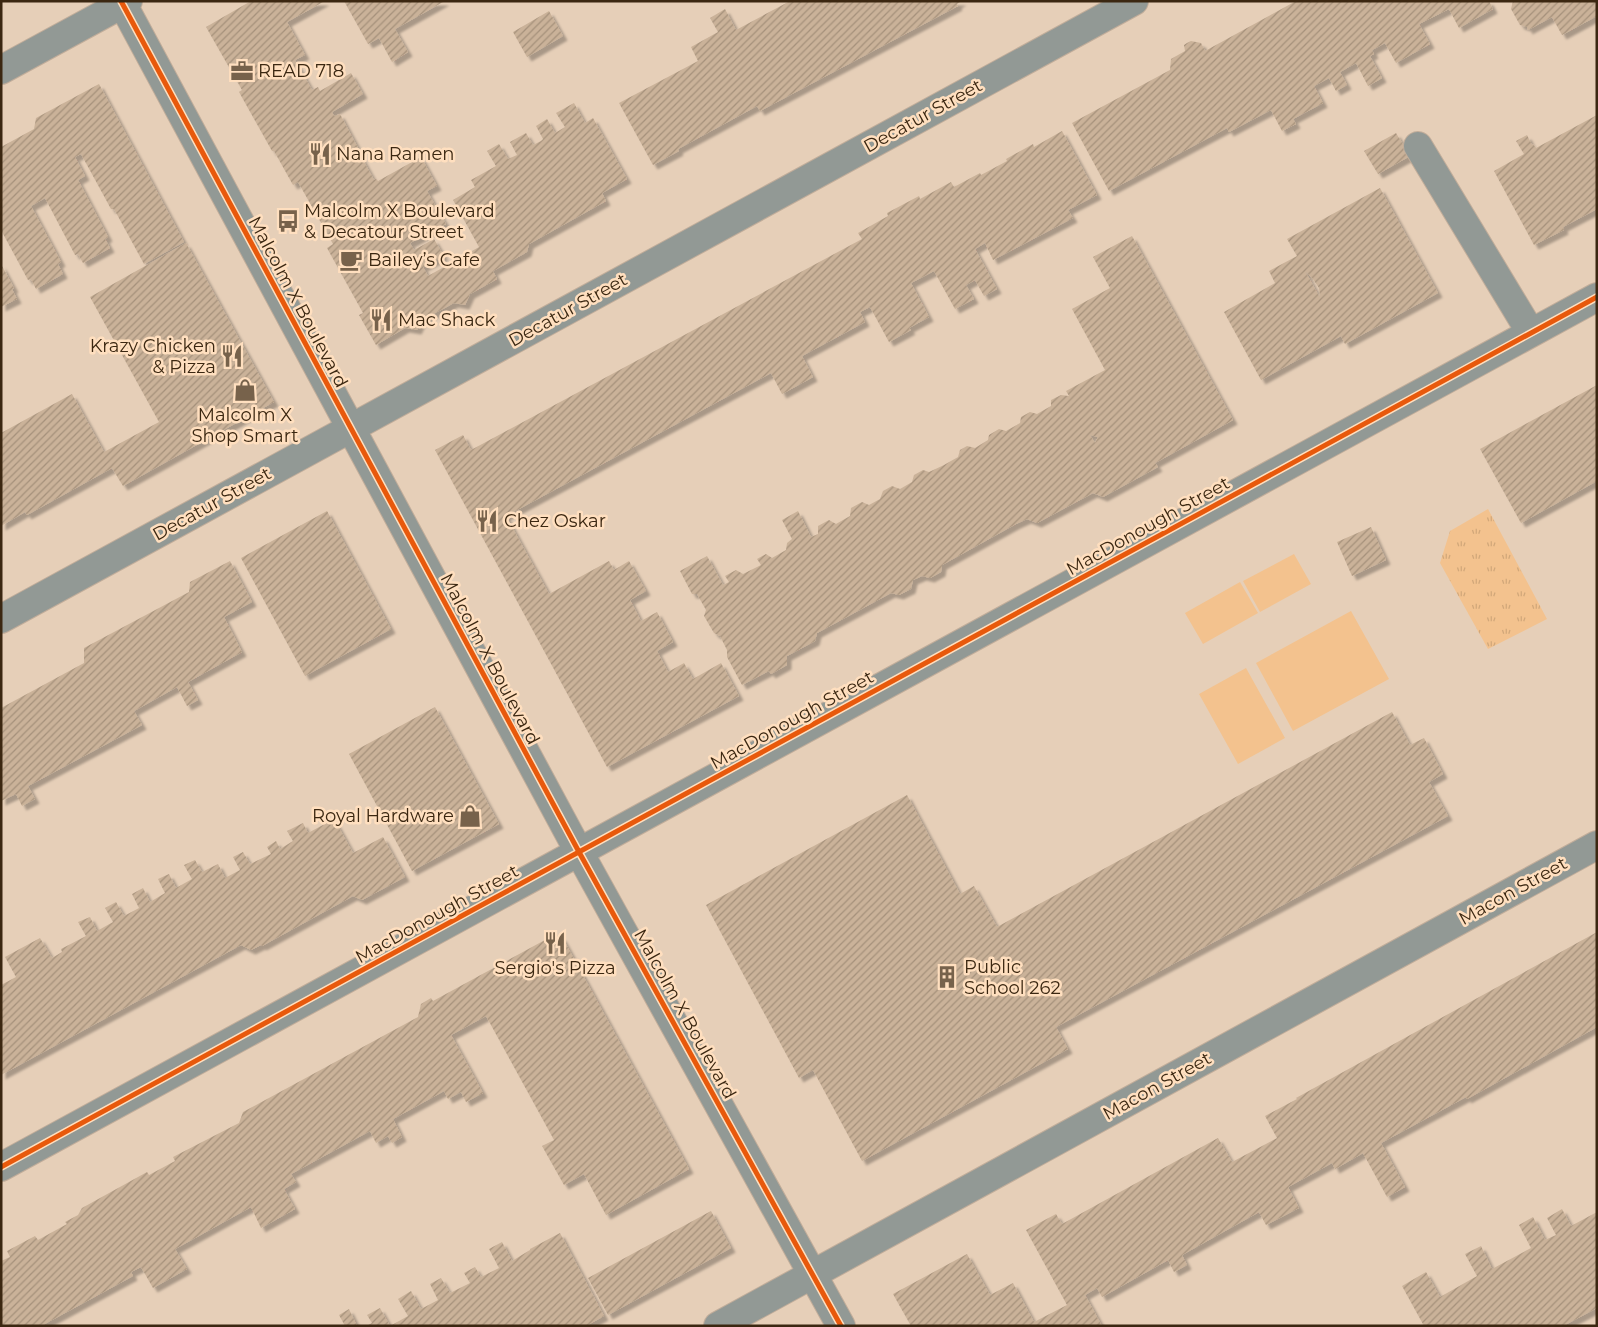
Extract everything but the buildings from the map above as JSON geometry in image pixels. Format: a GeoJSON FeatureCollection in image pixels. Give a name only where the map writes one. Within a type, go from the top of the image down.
{"type":"FeatureCollection","features":[{"type":"Feature","properties":{"kind":"street","name":"Decatur Street"},"geometry":{"type":"LineString","coordinates":[[1,619],[1134,1]]}},
{"type":"Feature","properties":{"kind":"street","name":"Malcolm X Boulevard"},"geometry":{"type":"LineString","coordinates":[[124,2],[350,428],[579,852],[841,1326]]}},
{"type":"Feature","properties":{"kind":"street"},"geometry":{"type":"LineString","coordinates":[[1,70],[124,2]]}},
{"type":"Feature","properties":{"kind":"street"},"geometry":{"type":"LineString","coordinates":[[1418,146],[1531,333]]}},
{"type":"Feature","properties":{"kind":"street","name":"MacDonough Street"},"geometry":{"type":"LineString","coordinates":[[1,1167],[1597,297]]}},
{"type":"Feature","properties":{"kind":"street","name":"Macon Street"},"geometry":{"type":"LineString","coordinates":[[718,1326],[1597,845]]}},
{"type":"Feature","properties":{"kind":"green space"},"geometry":{"type":"Polygon","coordinates":[[[1488,509],[1547,619],[1488,649],[1440,563],[1450,531],[1488,509]]]}},
{"type":"Feature","properties":{"kind":"green space"},"geometry":{"type":"Polygon","coordinates":[[[1294,554],[1311,584],[1260,612],[1243,581],[1294,554]]]}},
{"type":"Feature","properties":{"kind":"green space"},"geometry":{"type":"Polygon","coordinates":[[[1240,582],[1258,613],[1203,644],[1185,613],[1240,582]]]}},
{"type":"Feature","properties":{"kind":"green space"},"geometry":{"type":"Polygon","coordinates":[[[1351,611],[1389,679],[1293,731],[1256,663],[1351,611]]]}},
{"type":"Feature","properties":{"kind":"green space"},"geometry":{"type":"Polygon","coordinates":[[[1246,668],[1285,738],[1238,764],[1199,694],[1246,668]]]}},
{"type":"Feature","properties":{"kind":"cycle path"},"geometry":{"type":"LineString","coordinates":[[121,1],[579,852],[841,1326]]}},
{"type":"Feature","properties":{"kind":"cycle path"},"geometry":{"type":"LineString","coordinates":[[1,1167],[1597,297]]}},
{"type":"Feature","properties":{"kind":"place","name":"READ 718"},"geometry":{"type":"Point","coordinates":[242,71]}},
{"type":"Feature","properties":{"kind":"place","name":"Nana Ramen"},"geometry":{"type":"Point","coordinates":[320,154]}},
{"type":"Feature","properties":{"kind":"place","name":"Malcolm X Boulevard & Decatour Street"},"geometry":{"type":"Point","coordinates":[288,221]}},
{"type":"Feature","properties":{"kind":"place","name":"Bailey’s Cafe"},"geometry":{"type":"Point","coordinates":[351,260]}},
{"type":"Feature","properties":{"kind":"place","name":"Mac Shack"},"geometry":{"type":"Point","coordinates":[381,320]}},
{"type":"Feature","properties":{"kind":"place","name":"Krazy Chicken & Pizza"},"geometry":{"type":"Point","coordinates":[232,356]}},
{"type":"Feature","properties":{"kind":"place","name":"Malcolm X Shop Smart"},"geometry":{"type":"Point","coordinates":[245,390]}},
{"type":"Feature","properties":{"kind":"place","name":"Chez Oskar"},"geometry":{"type":"Point","coordinates":[487,521]}},
{"type":"Feature","properties":{"kind":"place","name":"Royal Hardware"},"geometry":{"type":"Point","coordinates":[470,816]}},
{"type":"Feature","properties":{"kind":"place","name":"Sergio's Pizza"},"geometry":{"type":"Point","coordinates":[555,943]}},
{"type":"Feature","properties":{"kind":"place","name":"Public School 262"},"geometry":{"type":"Point","coordinates":[947,977]}}]}
